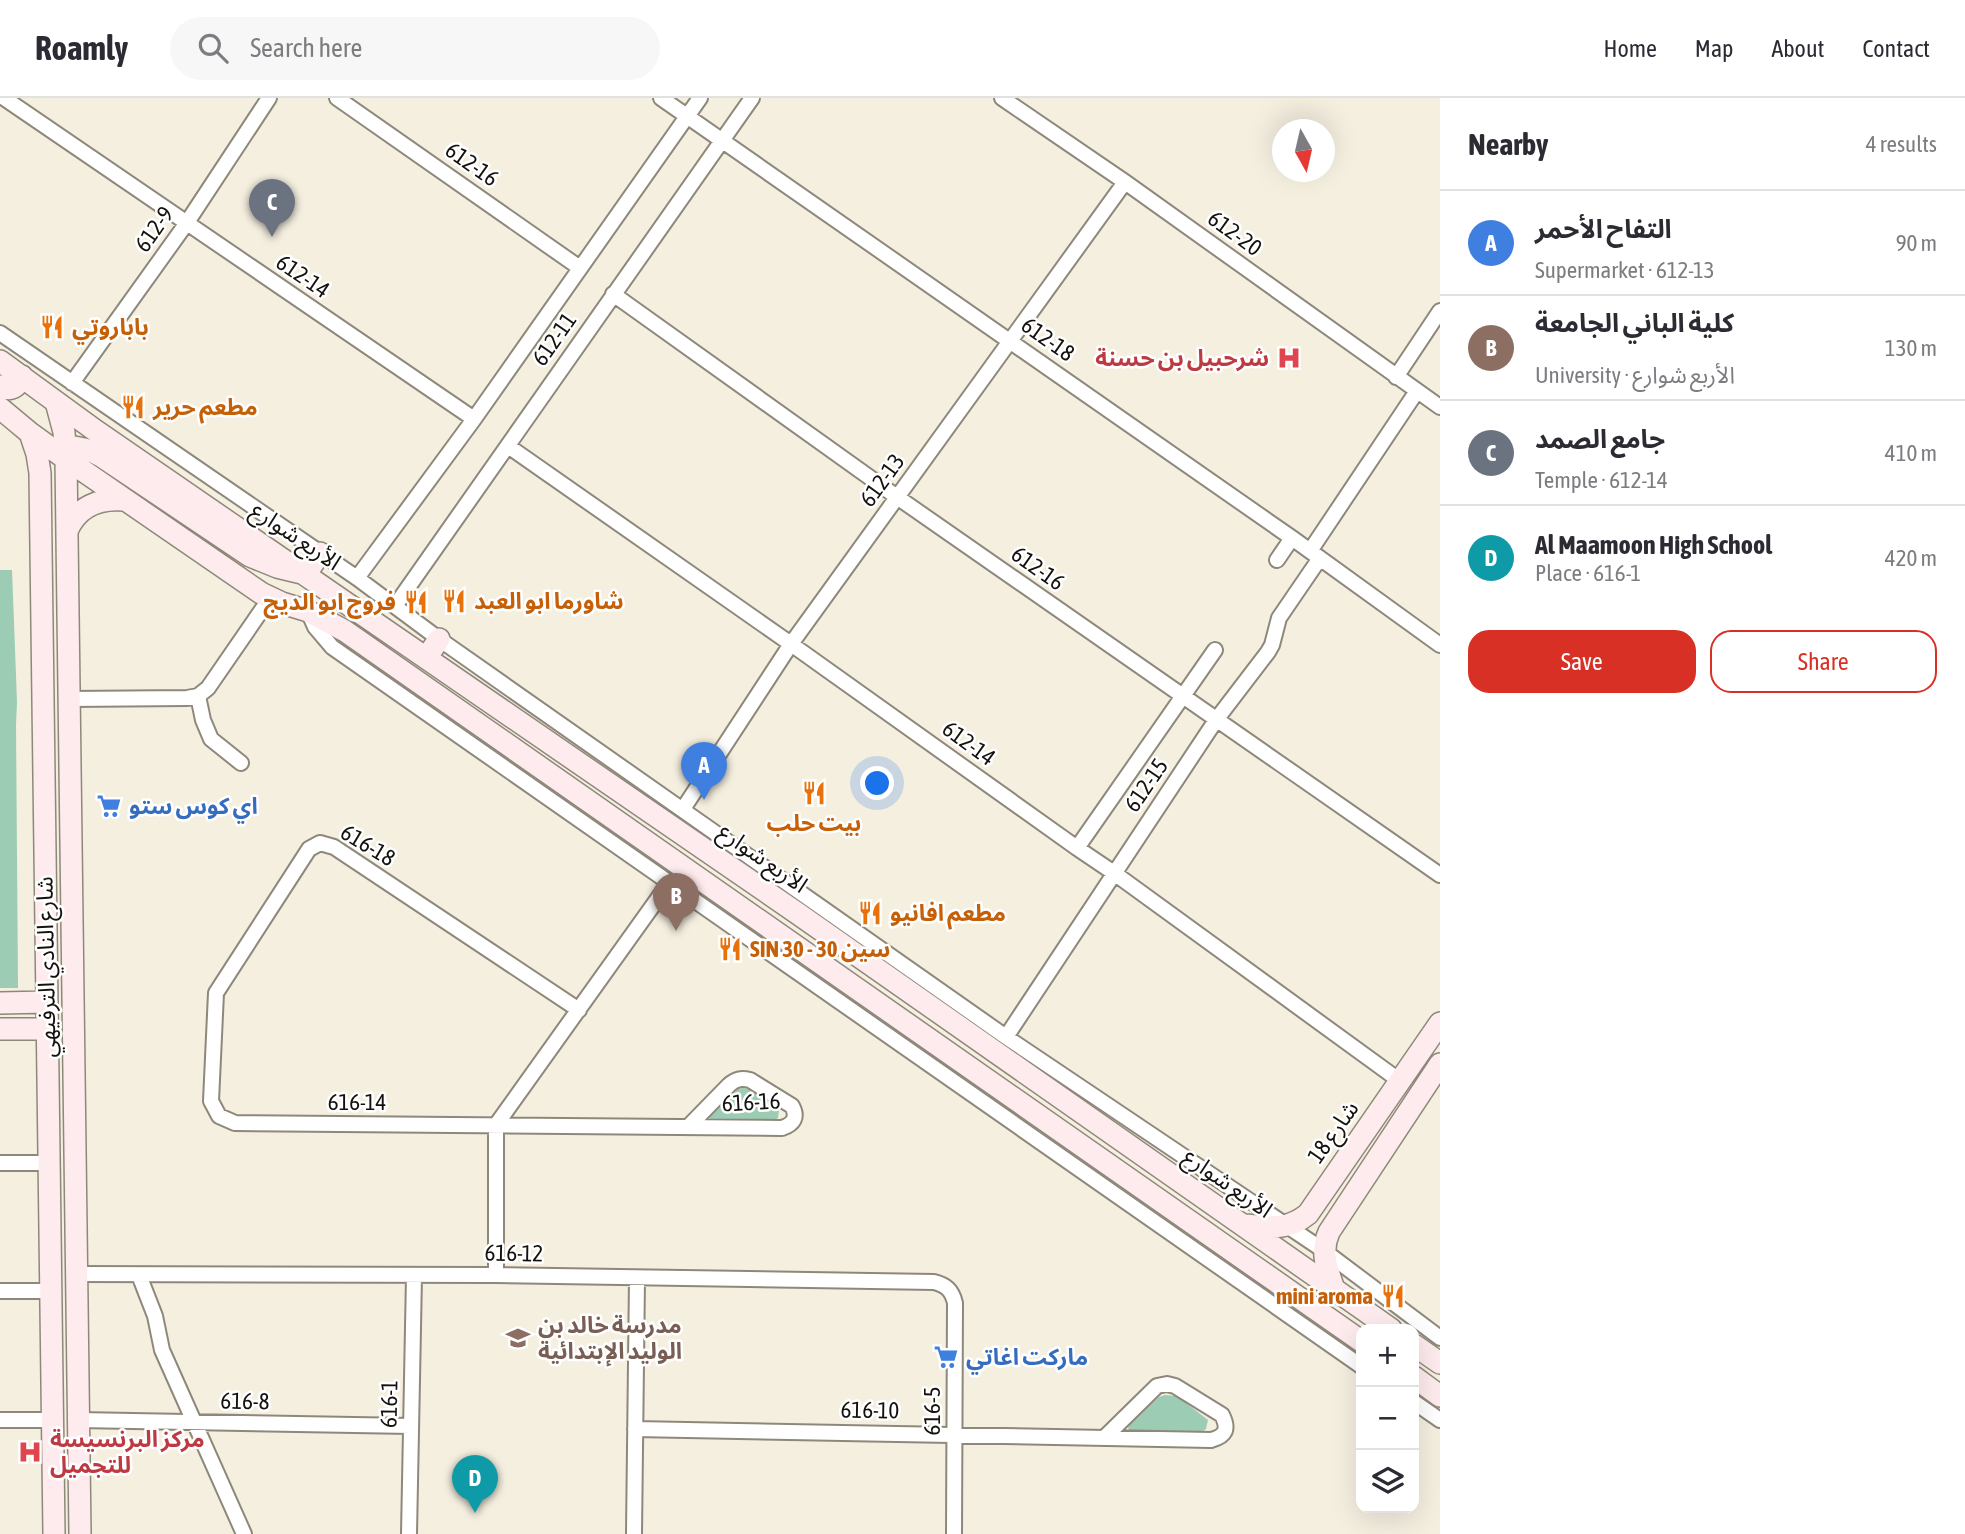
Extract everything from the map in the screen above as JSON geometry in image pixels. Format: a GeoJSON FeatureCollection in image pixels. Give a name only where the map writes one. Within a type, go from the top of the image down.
{"type":"FeatureCollection","features":[{"type":"Feature","properties":{"kind":"main road","name":"الأربع شوارع"},"geometry":{"type":"LineString","coordinates":[[0,360],[56,402],[797,913],[1384,1324]]}},
{"type":"Feature","properties":{"kind":"main road"},"geometry":{"type":"LineString","coordinates":[[0,386],[13,388],[22,376]]}},
{"type":"Feature","properties":{"kind":"main road","name":"شارع النادي الترفيهي"},"geometry":{"type":"LineString","coordinates":[[54,1534],[49,1163],[39,1002],[40,472],[55,452],[64,432],[56,402]]}},
{"type":"Feature","properties":{"kind":"main road"},"geometry":{"type":"LineString","coordinates":[[0,408],[55,452],[270,598],[308,611],[345,631],[1356,1337]]}},
{"type":"Feature","properties":{"kind":"main road"},"geometry":{"type":"LineString","coordinates":[[55,452],[78,447],[101,456],[250,556],[277,567],[306,574],[320,553]]}},
{"type":"Feature","properties":{"kind":"main road","name":"شارع النادي الترفيهي"},"geometry":{"type":"LineString","coordinates":[[55,452],[66,531],[80,1534]]}},
{"type":"Feature","properties":{"kind":"main road"},"geometry":{"type":"LineString","coordinates":[[89,475],[90,462],[101,456]]}},
{"type":"Feature","properties":{"kind":"main road"},"geometry":{"type":"LineString","coordinates":[[66,531],[77,514],[94,503],[124,500]]}},
{"type":"Feature","properties":{"kind":"main road"},"geometry":{"type":"LineString","coordinates":[[427,657],[439,639]]}},
{"type":"Feature","properties":{"kind":"main road"},"geometry":{"type":"LineString","coordinates":[[780,936],[797,913]]}},
{"type":"Feature","properties":{"kind":"main road"},"geometry":{"type":"LineString","coordinates":[[0,1003],[39,1002]]}},
{"type":"Feature","properties":{"kind":"main road","name":"شارع 18"},"geometry":{"type":"LineString","coordinates":[[1287,1226],[1302,1219],[1313,1207],[1440,1023]]}},
{"type":"Feature","properties":{"kind":"main road"},"geometry":{"type":"LineString","coordinates":[[0,1029],[40,1029]]}},
{"type":"Feature","properties":{"kind":"main road"},"geometry":{"type":"LineString","coordinates":[[1334,1289],[1324,1250],[1329,1232],[1433,1090],[1440,1064]]}},
{"type":"Feature","properties":{"kind":"main road"},"geometry":{"type":"LineString","coordinates":[[1243,1225],[1287,1226]]}},
{"type":"Feature","properties":{"kind":"main road"},"geometry":{"type":"LineString","coordinates":[[52,1344],[77,1347]]}},
{"type":"Feature","properties":{"kind":"main road"},"geometry":{"type":"LineString","coordinates":[[1419,1348],[1440,1363]]}},
{"type":"Feature","properties":{"kind":"main road"},"geometry":{"type":"LineString","coordinates":[[1419,1380],[1440,1395]]}},
{"type":"Feature","properties":{"kind":"street","name":"612-14"},"geometry":{"type":"LineString","coordinates":[[4,98],[474,419]]}},
{"type":"Feature","properties":{"kind":"street","name":"612-9"},"geometry":{"type":"LineString","coordinates":[[72,383],[186,224],[269,98]]}},
{"type":"Feature","properties":{"kind":"street","name":"612-16"},"geometry":{"type":"LineString","coordinates":[[337,98],[580,268]]}},
{"type":"Feature","properties":{"kind":"street","name":"612-18"},"geometry":{"type":"LineString","coordinates":[[662,98],[1292,538],[1440,645]]}},
{"type":"Feature","properties":{"kind":"street","name":"612-11"},"geometry":{"type":"LineString","coordinates":[[357,578],[474,419],[700,98]]}},
{"type":"Feature","properties":{"kind":"street","name":"612-11"},"geometry":{"type":"LineString","coordinates":[[395,606],[752,98]]}},
{"type":"Feature","properties":{"kind":"street","name":"612-20"},"geometry":{"type":"LineString","coordinates":[[1002,98],[1125,182],[1440,407]]}},
{"type":"Feature","properties":{"kind":"street","name":"612-13"},"geometry":{"type":"LineString","coordinates":[[683,809],[791,644],[1125,182]]}},
{"type":"Feature","properties":{"kind":"street","name":"612-16"},"geometry":{"type":"LineString","coordinates":[[613,294],[897,497],[1440,875]]}},
{"type":"Feature","properties":{"kind":"street"},"geometry":{"type":"LineString","coordinates":[[1396,377],[1440,311]]}},
{"type":"Feature","properties":{"kind":"street"},"geometry":{"type":"LineString","coordinates":[[0,333],[357,578],[439,639],[1006,1037],[1324,1250],[1440,1338]]}},
{"type":"Feature","properties":{"kind":"street","name":"612-15"},"geometry":{"type":"LineString","coordinates":[[1006,1037],[1216,720],[1268,652],[1279,618],[1417,391]]}},
{"type":"Feature","properties":{"kind":"street","name":"612-14"},"geometry":{"type":"LineString","coordinates":[[508,446],[1114,873],[1400,1081]]}},
{"type":"Feature","properties":{"kind":"street"},"geometry":{"type":"LineString","coordinates":[[1277,561],[1292,538]]}},
{"type":"Feature","properties":{"kind":"street"},"geometry":{"type":"LineString","coordinates":[[69,699],[198,696],[208,688],[270,598]]}},
{"type":"Feature","properties":{"kind":"street"},"geometry":{"type":"LineString","coordinates":[[308,611],[314,627],[332,647],[1356,1363]]}},
{"type":"Feature","properties":{"kind":"street","name":"612-15"},"geometry":{"type":"LineString","coordinates":[[1077,848],[1214,650]]}},
{"type":"Feature","properties":{"kind":"street"},"geometry":{"type":"LineString","coordinates":[[198,696],[202,720],[211,738],[241,763]]}},
{"type":"Feature","properties":{"kind":"street","name":"616-18"},"geometry":{"type":"LineString","coordinates":[[219,1116],[211,1101],[216,993],[309,849],[320,843],[334,847],[579,1010]]}},
{"type":"Feature","properties":{"kind":"street"},"geometry":{"type":"LineString","coordinates":[[496,1275],[496,1125],[669,883]]}},
{"type":"Feature","properties":{"kind":"street","name":"616-16"},"geometry":{"type":"LineString","coordinates":[[496,1125],[782,1128],[790,1126],[795,1120],[795,1113],[792,1106],[744,1078],[729,1085],[688,1127]]}},
{"type":"Feature","properties":{"kind":"street","name":"616-14"},"geometry":{"type":"LineString","coordinates":[[219,1116],[236,1124],[496,1125]]}},
{"type":"Feature","properties":{"kind":"street"},"geometry":{"type":"LineString","coordinates":[[0,1163],[49,1163]]}},
{"type":"Feature","properties":{"kind":"street","name":"616-12"},"geometry":{"type":"LineString","coordinates":[[76,1275],[496,1275],[934,1282],[949,1289]]}},
{"type":"Feature","properties":{"kind":"street"},"geometry":{"type":"LineString","coordinates":[[139,1275],[155,1316],[162,1350],[244,1534]]}},
{"type":"Feature","properties":{"kind":"street","name":"616-1"},"geometry":{"type":"LineString","coordinates":[[409,1534],[414,1276]]}},
{"type":"Feature","properties":{"kind":"street"},"geometry":{"type":"LineString","coordinates":[[634,1534],[637,1278]]}},
{"type":"Feature","properties":{"kind":"street","name":"616-5"},"geometry":{"type":"LineString","coordinates":[[949,1289],[955,1303],[954,1534]]}},
{"type":"Feature","properties":{"kind":"street"},"geometry":{"type":"LineString","coordinates":[[0,1292],[51,1291]]}},
{"type":"Feature","properties":{"kind":"street","name":"616-10"},"geometry":{"type":"LineString","coordinates":[[635,1429],[955,1435],[1104,1438],[1211,1440],[1220,1438],[1226,1423],[1222,1415],[1175,1386],[1167,1384],[1157,1386],[1104,1438]]}},
{"type":"Feature","properties":{"kind":"street"},"geometry":{"type":"LineString","coordinates":[[1419,1405],[1440,1420]]}},
{"type":"Feature","properties":{"kind":"street"},"geometry":{"type":"LineString","coordinates":[[0,1420],[52,1420]]}},
{"type":"Feature","properties":{"kind":"street","name":"616-8"},"geometry":{"type":"LineString","coordinates":[[78,1420],[411,1426]]}},
{"type":"Feature","properties":{"kind":"green space"},"geometry":{"type":"Polygon","coordinates":[[[0,570],[12,570],[17,702],[18,988],[0,988],[0,570]]]}},
{"type":"Feature","properties":{"kind":"green space"},"geometry":{"type":"Polygon","coordinates":[[[742,1088],[752,1089],[779,1110],[778,1118],[710,1119],[711,1114],[742,1088]]]}},
{"type":"Feature","properties":{"kind":"green space"},"geometry":{"type":"Polygon","coordinates":[[[1177,1396],[1208,1420],[1206,1429],[1202,1432],[1129,1431],[1130,1424],[1159,1397],[1177,1396]]]}},
{"type":"Feature","properties":{"kind":"place","name":"جامع الصمد"},"geometry":{"type":"Point","coordinates":[272,237]}},
{"type":"Feature","properties":{"kind":"place","name":"باباروتي"},"geometry":{"type":"Point","coordinates":[52,327]}},
{"type":"Feature","properties":{"kind":"place","name":"شرحبيل بن حسنة"},"geometry":{"type":"Point","coordinates":[1289,358]}},
{"type":"Feature","properties":{"kind":"place","name":"مطعم حرير"},"geometry":{"type":"Point","coordinates":[133,407]}},
{"type":"Feature","properties":{"kind":"place","name":"شاورما ابو العبد"},"geometry":{"type":"Point","coordinates":[454,601]}},
{"type":"Feature","properties":{"kind":"place","name":"فروج ابو الديج"},"geometry":{"type":"Point","coordinates":[416,602]}},
{"type":"Feature","properties":{"kind":"place","name":"بيت حلب"},"geometry":{"type":"Point","coordinates":[814,793]}},
{"type":"Feature","properties":{"kind":"place","name":"التفاح الأحمر"},"geometry":{"type":"Point","coordinates":[704,800]}},
{"type":"Feature","properties":{"kind":"place","name":"اي كوس ستو"},"geometry":{"type":"Point","coordinates":[109,806]}},
{"type":"Feature","properties":{"kind":"place","name":"مطعم افانيو"},"geometry":{"type":"Point","coordinates":[870,913]}},
{"type":"Feature","properties":{"kind":"place","name":"كلية الباني الجامعة"},"geometry":{"type":"Point","coordinates":[676,931]}},
{"type":"Feature","properties":{"kind":"place","name":"SIN 30 - سين 30"},"geometry":{"type":"Point","coordinates":[730,949]}},
{"type":"Feature","properties":{"kind":"place","name":"mini aroma"},"geometry":{"type":"Point","coordinates":[1393,1296]}},
{"type":"Feature","properties":{"kind":"place","name":"مدرسة خالد بن الوليد الإبتدائية"},"geometry":{"type":"Point","coordinates":[518,1338]}},
{"type":"Feature","properties":{"kind":"place","name":"ماركت اغاتي"},"geometry":{"type":"Point","coordinates":[946,1357]}},
{"type":"Feature","properties":{"kind":"place","name":"مركز البرنسيسة للتجميل"},"geometry":{"type":"Point","coordinates":[30,1452]}},
{"type":"Feature","properties":{"kind":"place","name":"Al Maamoon High School"},"geometry":{"type":"Point","coordinates":[475,1513]}}]}
